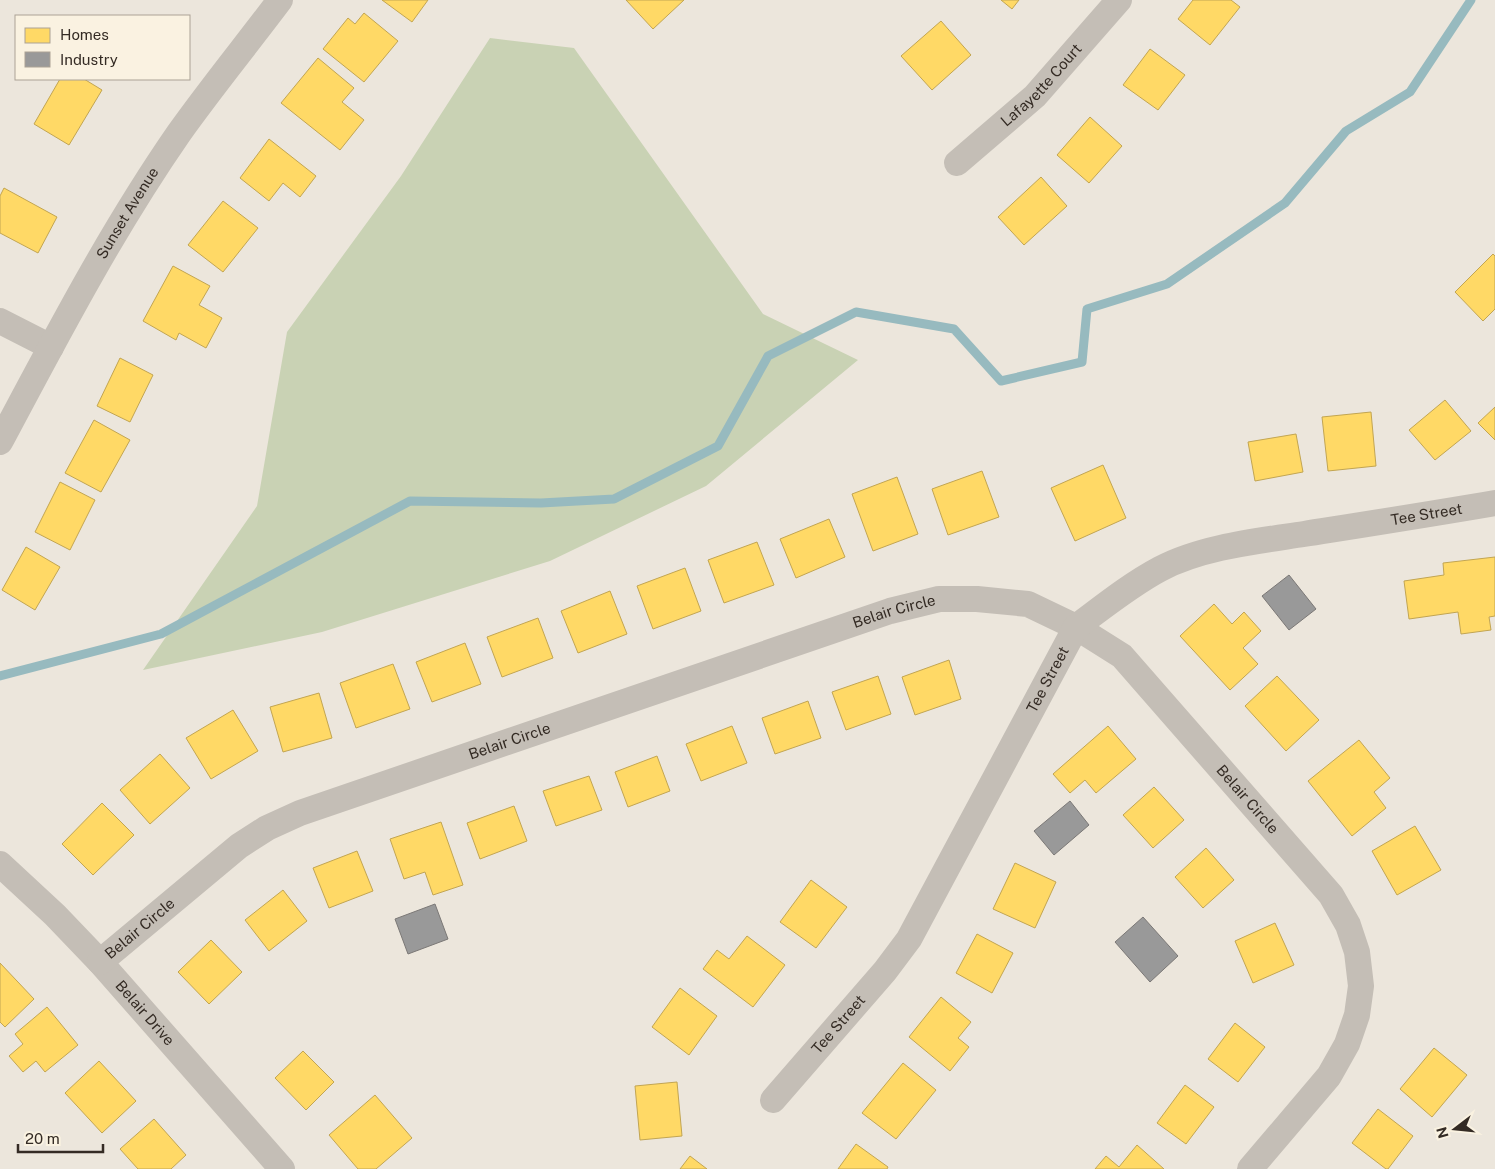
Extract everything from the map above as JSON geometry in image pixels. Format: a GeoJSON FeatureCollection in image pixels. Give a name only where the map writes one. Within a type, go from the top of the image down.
{"type":"FeatureCollection","features":[{"type":"Feature","properties":{"kind":"street","name":"Sunset Avenue"},"geometry":{"type":"LineString","coordinates":[[0,442],[120,225],[180,133],[280,0]]}},
{"type":"Feature","properties":{"kind":"street","name":"Lafayette Court"},"geometry":{"type":"LineString","coordinates":[[957,162],[1035,96],[1119,0]]}},
{"type":"Feature","properties":{"kind":"street"},"geometry":{"type":"LineString","coordinates":[[0,321],[51,347]]}},
{"type":"Feature","properties":{"kind":"street","name":"Tee Street"},"geometry":{"type":"LineString","coordinates":[[773,1100],[885,972],[909,938],[1076,627],[1120,594],[1160,569],[1185,558],[1214,550],[1275,538],[1495,503]]}},
{"type":"Feature","properties":{"kind":"street","name":"Belair Circle"},"geometry":{"type":"LineString","coordinates":[[100,962],[239,846],[267,828],[300,814],[890,611],[939,600],[976,599],[1028,604],[1076,627],[1122,656],[1331,895],[1348,924],[1356,952],[1361,986],[1356,1016],[1347,1044],[1329,1076],[1250,1169]]}},
{"type":"Feature","properties":{"kind":"street","name":"Belair Drive"},"geometry":{"type":"LineString","coordinates":[[0,864],[56,915],[100,962],[282,1169]]}},
{"type":"Feature","properties":{"kind":"green space"},"geometry":{"type":"Polygon","coordinates":[[[490,38],[574,48],[763,314],[858,360],[706,486],[550,561],[322,632],[143,670],[257,506],[287,332],[401,176],[490,38]]]}},
{"type":"Feature","properties":{"kind":"building: Homes"},"geometry":{"type":"Polygon","coordinates":[[[382,0],[428,0],[412,22],[382,0]]]}},
{"type":"Feature","properties":{"kind":"building: Homes"},"geometry":{"type":"Polygon","coordinates":[[[626,0],[684,0],[653,29],[626,0]]]}},
{"type":"Feature","properties":{"kind":"building: Homes"},"geometry":{"type":"Polygon","coordinates":[[[1001,0],[1019,0],[1012,9],[1001,0]]]}},
{"type":"Feature","properties":{"kind":"building: Homes"},"geometry":{"type":"Polygon","coordinates":[[[1193,0],[1231,0],[1240,7],[1210,45],[1178,19],[1193,0]]]}},
{"type":"Feature","properties":{"kind":"building: Homes"},"geometry":{"type":"Polygon","coordinates":[[[364,13],[398,41],[364,82],[323,49],[348,18],[355,24],[364,13]]]}},
{"type":"Feature","properties":{"kind":"building: Homes"},"geometry":{"type":"Polygon","coordinates":[[[941,21],[971,55],[932,90],[901,56],[941,21]]]}},
{"type":"Feature","properties":{"kind":"building: Homes"},"geometry":{"type":"Polygon","coordinates":[[[1150,49],[1185,75],[1158,110],[1123,85],[1150,49]]]}},
{"type":"Feature","properties":{"kind":"building: Homes"},"geometry":{"type":"Polygon","coordinates":[[[318,58],[354,88],[342,102],[364,120],[340,150],[281,103],[318,58]]]}},
{"type":"Feature","properties":{"kind":"building: Homes"},"geometry":{"type":"Polygon","coordinates":[[[59,80],[86,80],[102,90],[69,145],[34,124],[59,80]]]}},
{"type":"Feature","properties":{"kind":"building: Homes"},"geometry":{"type":"Polygon","coordinates":[[[1090,117],[1122,146],[1089,183],[1057,155],[1090,117]]]}},
{"type":"Feature","properties":{"kind":"building: Homes"},"geometry":{"type":"Polygon","coordinates":[[[269,139],[316,176],[300,197],[283,183],[269,201],[240,178],[269,139]]]}},
{"type":"Feature","properties":{"kind":"building: Homes"},"geometry":{"type":"Polygon","coordinates":[[[1041,177],[1067,206],[1024,245],[998,217],[1041,177]]]}},
{"type":"Feature","properties":{"kind":"building: Homes"},"geometry":{"type":"Polygon","coordinates":[[[4,188],[57,217],[38,253],[0,233],[0,196],[4,188]]]}},
{"type":"Feature","properties":{"kind":"building: Homes"},"geometry":{"type":"Polygon","coordinates":[[[223,201],[258,228],[223,272],[188,245],[223,201]]]}},
{"type":"Feature","properties":{"kind":"building: Homes"},"geometry":{"type":"Polygon","coordinates":[[[1493,254],[1495,256],[1495,309],[1483,321],[1455,292],[1493,254]]]}},
{"type":"Feature","properties":{"kind":"building: Homes"},"geometry":{"type":"Polygon","coordinates":[[[173,266],[210,286],[199,305],[222,318],[206,348],[179,333],[176,340],[143,321],[173,266]]]}},
{"type":"Feature","properties":{"kind":"building: Homes"},"geometry":{"type":"Polygon","coordinates":[[[120,358],[153,375],[130,422],[97,406],[120,358]]]}},
{"type":"Feature","properties":{"kind":"building: Homes"},"geometry":{"type":"Polygon","coordinates":[[[1445,400],[1471,431],[1435,460],[1409,430],[1445,400]]]}},
{"type":"Feature","properties":{"kind":"building: Homes"},"geometry":{"type":"Polygon","coordinates":[[[1495,407],[1495,440],[1478,423],[1495,407]]]}},
{"type":"Feature","properties":{"kind":"building: Homes"},"geometry":{"type":"Polygon","coordinates":[[[1371,412],[1376,466],[1328,471],[1322,417],[1371,412]]]}},
{"type":"Feature","properties":{"kind":"building: Homes"},"geometry":{"type":"Polygon","coordinates":[[[94,420],[130,440],[101,492],[65,473],[94,420]]]}},
{"type":"Feature","properties":{"kind":"building: Homes"},"geometry":{"type":"Polygon","coordinates":[[[1296,434],[1303,472],[1255,481],[1248,442],[1296,434]]]}},
{"type":"Feature","properties":{"kind":"building: Homes"},"geometry":{"type":"Polygon","coordinates":[[[1103,465],[1126,518],[1075,541],[1051,488],[1103,465]]]}},
{"type":"Feature","properties":{"kind":"building: Homes"},"geometry":{"type":"Polygon","coordinates":[[[982,471],[999,517],[948,535],[932,489],[982,471]]]}},
{"type":"Feature","properties":{"kind":"building: Homes"},"geometry":{"type":"Polygon","coordinates":[[[897,477],[918,534],[873,551],[852,494],[897,477]]]}},
{"type":"Feature","properties":{"kind":"building: Homes"},"geometry":{"type":"Polygon","coordinates":[[[60,482],[95,500],[70,550],[35,532],[60,482]]]}},
{"type":"Feature","properties":{"kind":"building: Homes"},"geometry":{"type":"Polygon","coordinates":[[[829,519],[845,557],[796,578],[780,539],[829,519]]]}},
{"type":"Feature","properties":{"kind":"building: Homes"},"geometry":{"type":"Polygon","coordinates":[[[757,542],[774,585],[724,603],[708,560],[757,542]]]}},
{"type":"Feature","properties":{"kind":"building: Homes"},"geometry":{"type":"Polygon","coordinates":[[[26,547],[60,567],[35,610],[2,590],[26,547]]]}},
{"type":"Feature","properties":{"kind":"building: Homes"},"geometry":{"type":"Polygon","coordinates":[[[1495,557],[1495,616],[1489,617],[1491,630],[1461,634],[1458,612],[1409,619],[1404,581],[1444,575],[1443,563],[1495,557]]]}},
{"type":"Feature","properties":{"kind":"building: Homes"},"geometry":{"type":"Polygon","coordinates":[[[685,568],[701,611],[653,629],[637,586],[685,568]]]}},
{"type":"Feature","properties":{"kind":"building: Homes"},"geometry":{"type":"Polygon","coordinates":[[[610,591],[627,634],[578,653],[561,611],[610,591]]]}},
{"type":"Feature","properties":{"kind":"building: Homes"},"geometry":{"type":"Polygon","coordinates":[[[1214,604],[1232,624],[1244,612],[1261,631],[1243,648],[1258,664],[1230,690],[1180,636],[1214,604]]]}},
{"type":"Feature","properties":{"kind":"building: Homes"},"geometry":{"type":"Polygon","coordinates":[[[538,618],[553,658],[502,677],[487,637],[538,618]]]}},
{"type":"Feature","properties":{"kind":"building: Homes"},"geometry":{"type":"Polygon","coordinates":[[[465,643],[481,684],[432,702],[416,662],[465,643]]]}},
{"type":"Feature","properties":{"kind":"building: Homes"},"geometry":{"type":"Polygon","coordinates":[[[949,660],[961,699],[915,715],[902,677],[949,660]]]}},
{"type":"Feature","properties":{"kind":"building: Homes"},"geometry":{"type":"Polygon","coordinates":[[[393,664],[410,709],[356,728],[340,683],[393,664]]]}},
{"type":"Feature","properties":{"kind":"building: Homes"},"geometry":{"type":"Polygon","coordinates":[[[878,676],[891,714],[846,730],[832,692],[878,676]]]}},
{"type":"Feature","properties":{"kind":"building: Homes"},"geometry":{"type":"Polygon","coordinates":[[[1277,676],[1319,720],[1286,751],[1245,706],[1277,676]]]}},
{"type":"Feature","properties":{"kind":"building: Homes"},"geometry":{"type":"Polygon","coordinates":[[[319,693],[332,738],[283,752],[270,707],[319,693]]]}},
{"type":"Feature","properties":{"kind":"building: Homes"},"geometry":{"type":"Polygon","coordinates":[[[808,701],[821,738],[775,754],[762,718],[808,701]]]}},
{"type":"Feature","properties":{"kind":"building: Homes"},"geometry":{"type":"Polygon","coordinates":[[[233,710],[258,751],[211,779],[186,738],[233,710]]]}},
{"type":"Feature","properties":{"kind":"building: Homes"},"geometry":{"type":"Polygon","coordinates":[[[732,726],[747,763],[701,781],[686,744],[732,726]]]}},
{"type":"Feature","properties":{"kind":"building: Homes"},"geometry":{"type":"Polygon","coordinates":[[[1108,726],[1136,759],[1096,793],[1085,780],[1070,793],[1053,774],[1108,726]]]}},
{"type":"Feature","properties":{"kind":"building: Homes"},"geometry":{"type":"Polygon","coordinates":[[[1359,740],[1390,778],[1374,792],[1386,808],[1352,836],[1308,781],[1359,740]]]}},
{"type":"Feature","properties":{"kind":"building: Homes"},"geometry":{"type":"Polygon","coordinates":[[[160,754],[190,788],[150,824],[120,790],[160,754]]]}},
{"type":"Feature","properties":{"kind":"building: Homes"},"geometry":{"type":"Polygon","coordinates":[[[657,756],[670,791],[628,807],[615,772],[657,756]]]}},
{"type":"Feature","properties":{"kind":"building: Homes"},"geometry":{"type":"Polygon","coordinates":[[[589,776],[602,810],[556,826],[543,791],[589,776]]]}},
{"type":"Feature","properties":{"kind":"building: Homes"},"geometry":{"type":"Polygon","coordinates":[[[1154,787],[1184,820],[1153,848],[1123,815],[1154,787]]]}},
{"type":"Feature","properties":{"kind":"building: Homes"},"geometry":{"type":"Polygon","coordinates":[[[102,803],[134,835],[93,875],[62,844],[102,803]]]}},
{"type":"Feature","properties":{"kind":"building: Homes"},"geometry":{"type":"Polygon","coordinates":[[[514,806],[527,841],[480,859],[467,823],[514,806]]]}},
{"type":"Feature","properties":{"kind":"building: Homes"},"geometry":{"type":"Polygon","coordinates":[[[441,822],[463,885],[433,895],[425,872],[404,879],[390,839],[441,822]]]}},
{"type":"Feature","properties":{"kind":"building: Homes"},"geometry":{"type":"Polygon","coordinates":[[[1415,826],[1441,870],[1397,895],[1372,851],[1415,826]]]}},
{"type":"Feature","properties":{"kind":"building: Homes"},"geometry":{"type":"Polygon","coordinates":[[[1206,848],[1234,880],[1203,908],[1175,877],[1206,848]]]}},
{"type":"Feature","properties":{"kind":"building: Homes"},"geometry":{"type":"Polygon","coordinates":[[[357,851],[373,891],[329,908],[313,868],[357,851]]]}},
{"type":"Feature","properties":{"kind":"building: Homes"},"geometry":{"type":"Polygon","coordinates":[[[1015,863],[1056,882],[1035,928],[993,909],[1015,863]]]}},
{"type":"Feature","properties":{"kind":"building: Homes"},"geometry":{"type":"Polygon","coordinates":[[[811,880],[847,907],[816,948],[780,922],[811,880]]]}},
{"type":"Feature","properties":{"kind":"building: Homes"},"geometry":{"type":"Polygon","coordinates":[[[283,890],[307,921],[269,951],[245,920],[283,890]]]}},
{"type":"Feature","properties":{"kind":"building: Homes"},"geometry":{"type":"Polygon","coordinates":[[[1275,923],[1294,965],[1253,983],[1235,941],[1275,923]]]}},
{"type":"Feature","properties":{"kind":"building: Homes"},"geometry":{"type":"Polygon","coordinates":[[[977,934],[1013,953],[992,993],[956,973],[977,934]]]}},
{"type":"Feature","properties":{"kind":"building: Homes"},"geometry":{"type":"Polygon","coordinates":[[[747,936],[785,965],[753,1007],[703,969],[717,950],[729,959],[747,936]]]}},
{"type":"Feature","properties":{"kind":"building: Homes"},"geometry":{"type":"Polygon","coordinates":[[[211,940],[242,972],[209,1004],[178,972],[211,940]]]}},
{"type":"Feature","properties":{"kind":"building: Homes"},"geometry":{"type":"Polygon","coordinates":[[[0,963],[34,999],[5,1027],[0,1022],[0,963]]]}},
{"type":"Feature","properties":{"kind":"building: Homes"},"geometry":{"type":"Polygon","coordinates":[[[680,988],[717,1016],[689,1055],[652,1027],[680,988]]]}},
{"type":"Feature","properties":{"kind":"building: Homes"},"geometry":{"type":"Polygon","coordinates":[[[941,997],[971,1022],[958,1038],[969,1047],[950,1071],[909,1037],[941,997]]]}},
{"type":"Feature","properties":{"kind":"building: Homes"},"geometry":{"type":"Polygon","coordinates":[[[47,1007],[78,1045],[45,1072],[36,1061],[23,1072],[9,1056],[23,1044],[15,1034],[47,1007]]]}},
{"type":"Feature","properties":{"kind":"building: Homes"},"geometry":{"type":"Polygon","coordinates":[[[1235,1023],[1265,1047],[1238,1082],[1208,1059],[1235,1023]]]}},
{"type":"Feature","properties":{"kind":"building: Homes"},"geometry":{"type":"Polygon","coordinates":[[[1434,1048],[1467,1075],[1432,1117],[1400,1089],[1434,1048]]]}},
{"type":"Feature","properties":{"kind":"building: Homes"},"geometry":{"type":"Polygon","coordinates":[[[303,1051],[334,1082],[306,1110],[275,1078],[303,1051]]]}},
{"type":"Feature","properties":{"kind":"building: Homes"},"geometry":{"type":"Polygon","coordinates":[[[99,1061],[136,1101],[102,1133],[65,1093],[99,1061]]]}},
{"type":"Feature","properties":{"kind":"building: Homes"},"geometry":{"type":"Polygon","coordinates":[[[903,1063],[936,1090],[896,1139],[862,1113],[903,1063]]]}},
{"type":"Feature","properties":{"kind":"building: Homes"},"geometry":{"type":"Polygon","coordinates":[[[677,1082],[682,1136],[640,1140],[635,1086],[677,1082]]]}},
{"type":"Feature","properties":{"kind":"building: Homes"},"geometry":{"type":"Polygon","coordinates":[[[1185,1085],[1214,1107],[1186,1144],[1157,1123],[1185,1085]]]}},
{"type":"Feature","properties":{"kind":"building: Homes"},"geometry":{"type":"Polygon","coordinates":[[[375,1095],[412,1138],[376,1169],[358,1169],[329,1135],[375,1095]]]}},
{"type":"Feature","properties":{"kind":"building: Homes"},"geometry":{"type":"Polygon","coordinates":[[[1378,1109],[1413,1136],[1388,1169],[1352,1143],[1378,1109]]]}},
{"type":"Feature","properties":{"kind":"building: Homes"},"geometry":{"type":"Polygon","coordinates":[[[154,1119],[186,1155],[171,1169],[138,1169],[120,1149],[154,1119]]]}},
{"type":"Feature","properties":{"kind":"building: Homes"},"geometry":{"type":"Polygon","coordinates":[[[856,1144],[888,1167],[887,1169],[838,1169],[856,1144]]]}},
{"type":"Feature","properties":{"kind":"building: Homes"},"geometry":{"type":"Polygon","coordinates":[[[1137,1145],[1164,1169],[1095,1169],[1106,1156],[1119,1167],[1137,1145]]]}},
{"type":"Feature","properties":{"kind":"building: Homes"},"geometry":{"type":"Polygon","coordinates":[[[690,1156],[707,1169],[680,1169],[690,1156]]]}},
{"type":"Feature","properties":{"kind":"building: Industry"},"geometry":{"type":"Polygon","coordinates":[[[1289,575],[1316,609],[1289,630],[1262,596],[1289,575]]]}},
{"type":"Feature","properties":{"kind":"building: Industry"},"geometry":{"type":"Polygon","coordinates":[[[1070,801],[1089,825],[1054,855],[1034,831],[1070,801]]]}},
{"type":"Feature","properties":{"kind":"building: Industry"},"geometry":{"type":"Polygon","coordinates":[[[435,904],[448,939],[408,954],[395,919],[435,904]]]}},
{"type":"Feature","properties":{"kind":"building: Industry"},"geometry":{"type":"Polygon","coordinates":[[[1143,917],[1178,956],[1150,982],[1115,942],[1143,917]]]}},
{"type":"Feature","properties":{"kind":"waterway"},"geometry":{"type":"LineString","coordinates":[[0,676],[161,634],[410,501],[541,503],[614,499],[718,446],[768,356],[856,312],[954,329],[1001,381],[1082,362],[1087,309],[1167,284],[1285,203],[1346,131],[1410,92],[1471,0]]}}]}
